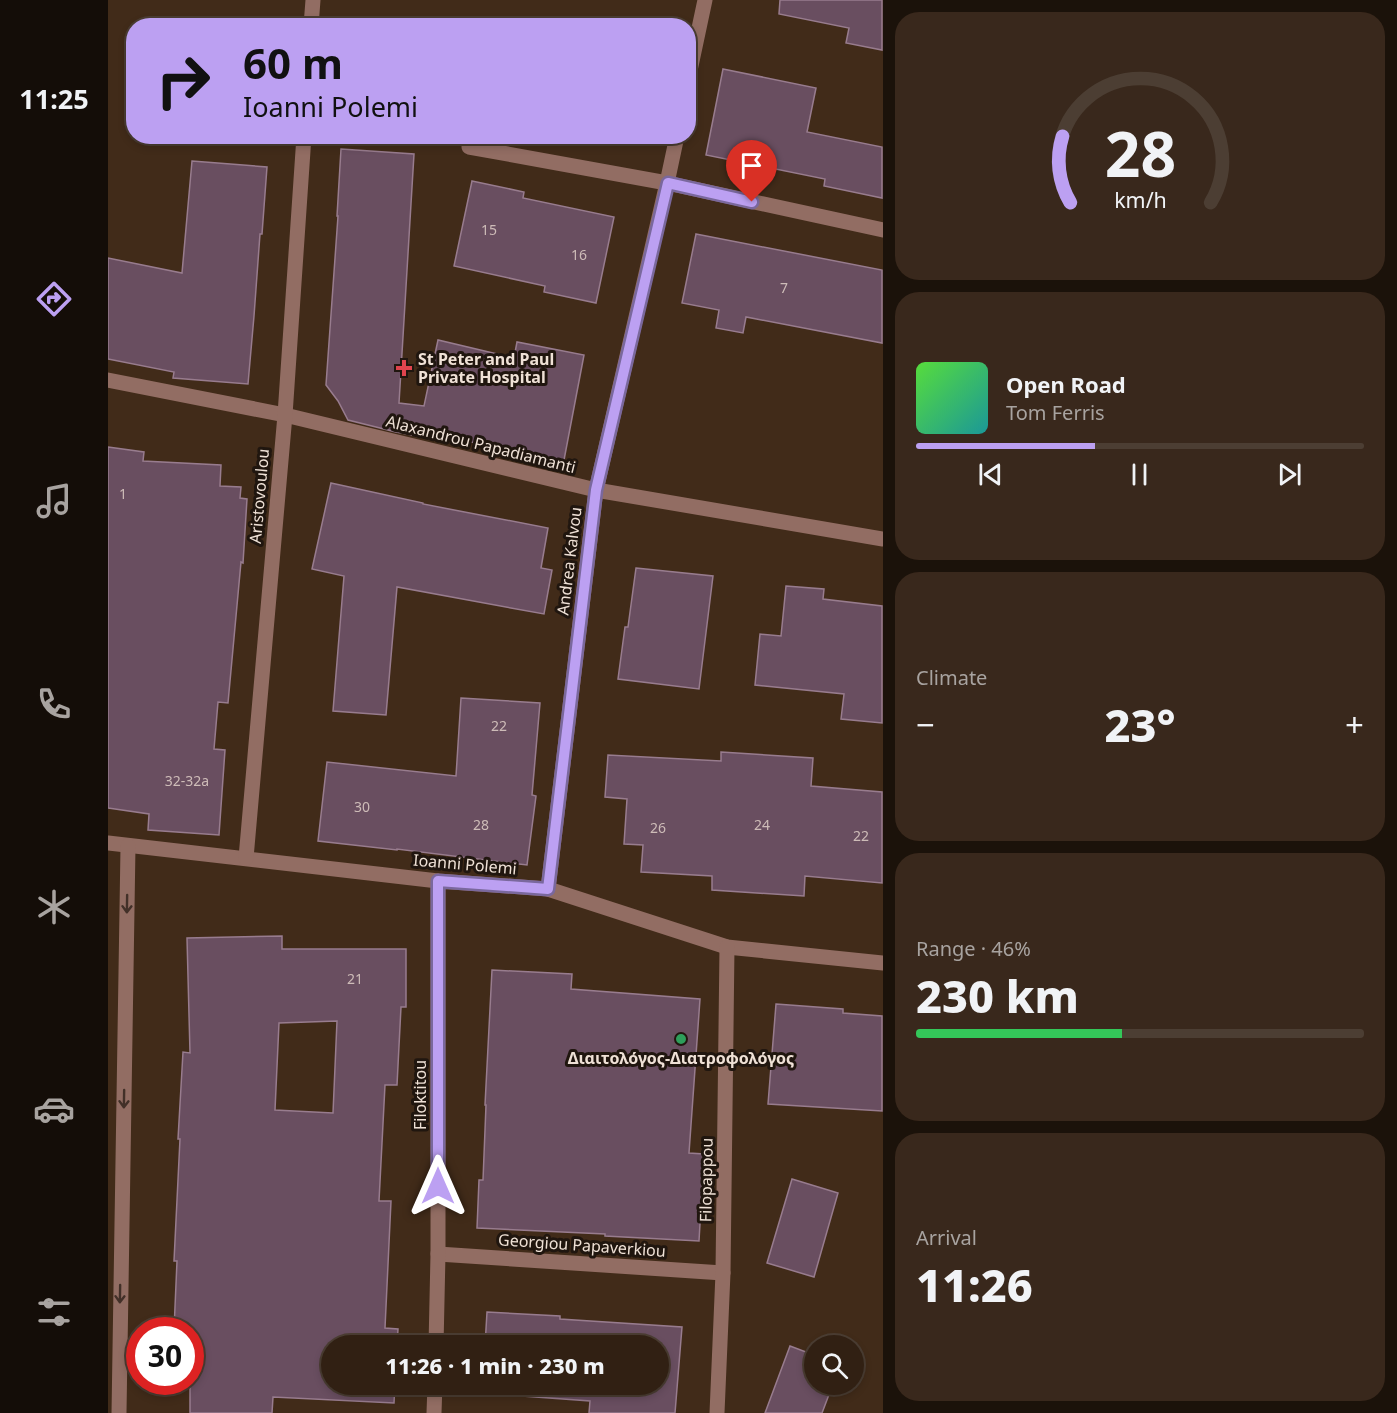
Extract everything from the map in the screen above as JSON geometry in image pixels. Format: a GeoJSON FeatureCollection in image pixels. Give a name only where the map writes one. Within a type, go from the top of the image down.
{"type":"FeatureCollection","features":[{"type":"Feature","properties":{"kind":"street"},"geometry":{"type":"LineString","coordinates":[[312,18],[313,0]]}},
{"type":"Feature","properties":{"kind":"street"},"geometry":{"type":"LineString","coordinates":[[696,42],[705,0]]}},
{"type":"Feature","properties":{"kind":"street","name":"Aristovoulou"},"geometry":{"type":"LineString","coordinates":[[246,858],[285,415],[303,144]]}},
{"type":"Feature","properties":{"kind":"street","name":"Andrea Kalvou"},"geometry":{"type":"LineString","coordinates":[[548,889],[596,490],[675,144]]}},
{"type":"Feature","properties":{"kind":"street"},"geometry":{"type":"LineString","coordinates":[[469,147],[668,183],[882,230]]}},
{"type":"Feature","properties":{"kind":"street","name":"Alaxandrou Papadiamanti"},"geometry":{"type":"LineString","coordinates":[[108,380],[285,415],[596,490],[882,539]]}},
{"type":"Feature","properties":{"kind":"street","name":"Ioanni Polemi"},"geometry":{"type":"LineString","coordinates":[[108,843],[438,881],[548,889],[727,947],[882,963]]}},
{"type":"Feature","properties":{"kind":"street"},"geometry":{"type":"LineString","coordinates":[[119,1413],[128,846]]}},
{"type":"Feature","properties":{"kind":"street","name":"Filoktitou"},"geometry":{"type":"LineString","coordinates":[[436,1335],[438,881]]}},
{"type":"Feature","properties":{"kind":"street","name":"Filopappou"},"geometry":{"type":"LineString","coordinates":[[717,1413],[723,1273],[727,947]]}},
{"type":"Feature","properties":{"kind":"street","name":"Georgiou Papaverkiou"},"geometry":{"type":"LineString","coordinates":[[438,1254],[723,1273]]}},
{"type":"Feature","properties":{"kind":"street"},"geometry":{"type":"LineString","coordinates":[[434,1413],[435,1395]]}},
{"type":"Feature","properties":{"kind":"building"},"geometry":{"type":"Polygon","coordinates":[[[780,0],[882,0],[882,50],[846,43],[849,28],[779,14],[780,0]]]}},
{"type":"Feature","properties":{"kind":"building"},"geometry":{"type":"Polygon","coordinates":[[[723,69],[816,88],[807,132],[882,147],[882,198],[824,186],[825,179],[706,155],[723,69]]]}},
{"type":"Feature","properties":{"kind":"building"},"geometry":{"type":"Polygon","coordinates":[[[341,149],[414,154],[399,403],[424,406],[438,340],[514,358],[517,342],[584,355],[564,460],[466,441],[465,445],[348,420],[326,385],[341,149]]]}},
{"type":"Feature","properties":{"kind":"building"},"geometry":{"type":"Polygon","coordinates":[[[192,161],[267,167],[248,384],[173,378],[174,372],[108,359],[108,258],[182,273],[192,161]]]}},
{"type":"Feature","properties":{"kind":"building"},"geometry":{"type":"Polygon","coordinates":[[[472,181],[524,192],[523,198],[614,217],[596,303],[544,292],[545,286],[454,266],[472,181]]]}},
{"type":"Feature","properties":{"kind":"building"},"geometry":{"type":"Polygon","coordinates":[[[696,234],[882,270],[882,343],[746,317],[743,333],[716,328],[719,310],[682,303],[696,234]]]}},
{"type":"Feature","properties":{"kind":"building"},"geometry":{"type":"Polygon","coordinates":[[[108,447],[144,452],[143,461],[221,465],[220,486],[241,487],[240,498],[247,499],[243,563],[241,562],[228,703],[218,702],[214,749],[225,750],[219,835],[148,830],[149,814],[108,808],[108,447]]]}},
{"type":"Feature","properties":{"kind":"building"},"geometry":{"type":"Polygon","coordinates":[[[331,483],[423,504],[548,528],[541,568],[552,570],[544,614],[397,587],[386,715],[333,711],[344,576],[312,569],[331,483]]]}},
{"type":"Feature","properties":{"kind":"building"},"geometry":{"type":"Polygon","coordinates":[[[636,568],[713,576],[699,689],[618,679],[636,568]]]}},
{"type":"Feature","properties":{"kind":"building"},"geometry":{"type":"Polygon","coordinates":[[[786,586],[824,589],[823,599],[882,606],[882,723],[841,719],[844,694],[755,685],[760,634],[781,636],[786,586]]]}},
{"type":"Feature","properties":{"kind":"building"},"geometry":{"type":"Polygon","coordinates":[[[461,698],[540,703],[532,795],[536,796],[527,865],[318,841],[327,762],[456,776],[461,698]]]}},
{"type":"Feature","properties":{"kind":"building"},"geometry":{"type":"Polygon","coordinates":[[[721,752],[813,758],[811,786],[882,792],[882,883],[805,876],[804,896],[712,890],[712,876],[641,872],[643,845],[624,844],[627,799],[605,797],[608,755],[721,761],[721,752]]]}},
{"type":"Feature","properties":{"kind":"building"},"geometry":{"type":"Polygon","coordinates":[[[282,936],[282,949],[406,949],[406,1007],[401,1007],[397,1085],[385,1085],[379,1201],[391,1201],[385,1328],[398,1329],[398,1335],[321,1335],[321,1395],[394,1395],[394,1403],[273,1397],[272,1413],[190,1413],[190,1395],[204,1395],[204,1317],[175,1317],[177,1261],[174,1261],[183,1052],[190,1053],[187,938],[282,936]],[[337,1021],[279,1023],[275,1110],[333,1113],[337,1021]]]}},
{"type":"Feature","properties":{"kind":"building"},"geometry":{"type":"Polygon","coordinates":[[[492,970],[572,974],[571,989],[700,999],[689,1153],[704,1154],[699,1241],[477,1228],[479,1180],[483,1180],[492,970]]]}},
{"type":"Feature","properties":{"kind":"building"},"geometry":{"type":"Polygon","coordinates":[[[776,1004],[843,1009],[843,1013],[882,1016],[882,1111],[768,1104],[776,1004]]]}},
{"type":"Feature","properties":{"kind":"building"},"geometry":{"type":"Polygon","coordinates":[[[792,1179],[838,1193],[814,1277],[767,1263],[792,1179]]]}},
{"type":"Feature","properties":{"kind":"building"},"geometry":{"type":"Polygon","coordinates":[[[487,1312],[682,1327],[675,1413],[589,1413],[590,1401],[509,1395],[669,1395],[669,1335],[486,1335],[487,1312]]]}},
{"type":"Feature","properties":{"kind":"building"},"geometry":{"type":"Polygon","coordinates":[[[790,1346],[804,1351],[804,1395],[829,1395],[822,1413],[765,1413],[790,1346]]]}},
{"type":"Feature","properties":{"kind":"place","name":"St Peter and Paul Private Hospital"},"geometry":{"type":"Point","coordinates":[404,368]}},
{"type":"Feature","properties":{"kind":"place","name":"Διαιτολόγος-Διατροφολόγος"},"geometry":{"type":"Point","coordinates":[681,1039]}},
{"type":"Feature","properties":{"kind":"route"},"geometry":{"type":"LineString","coordinates":[[438,1186],[438,881],[548,889],[596,490],[668,183],[752,202]]}}]}
